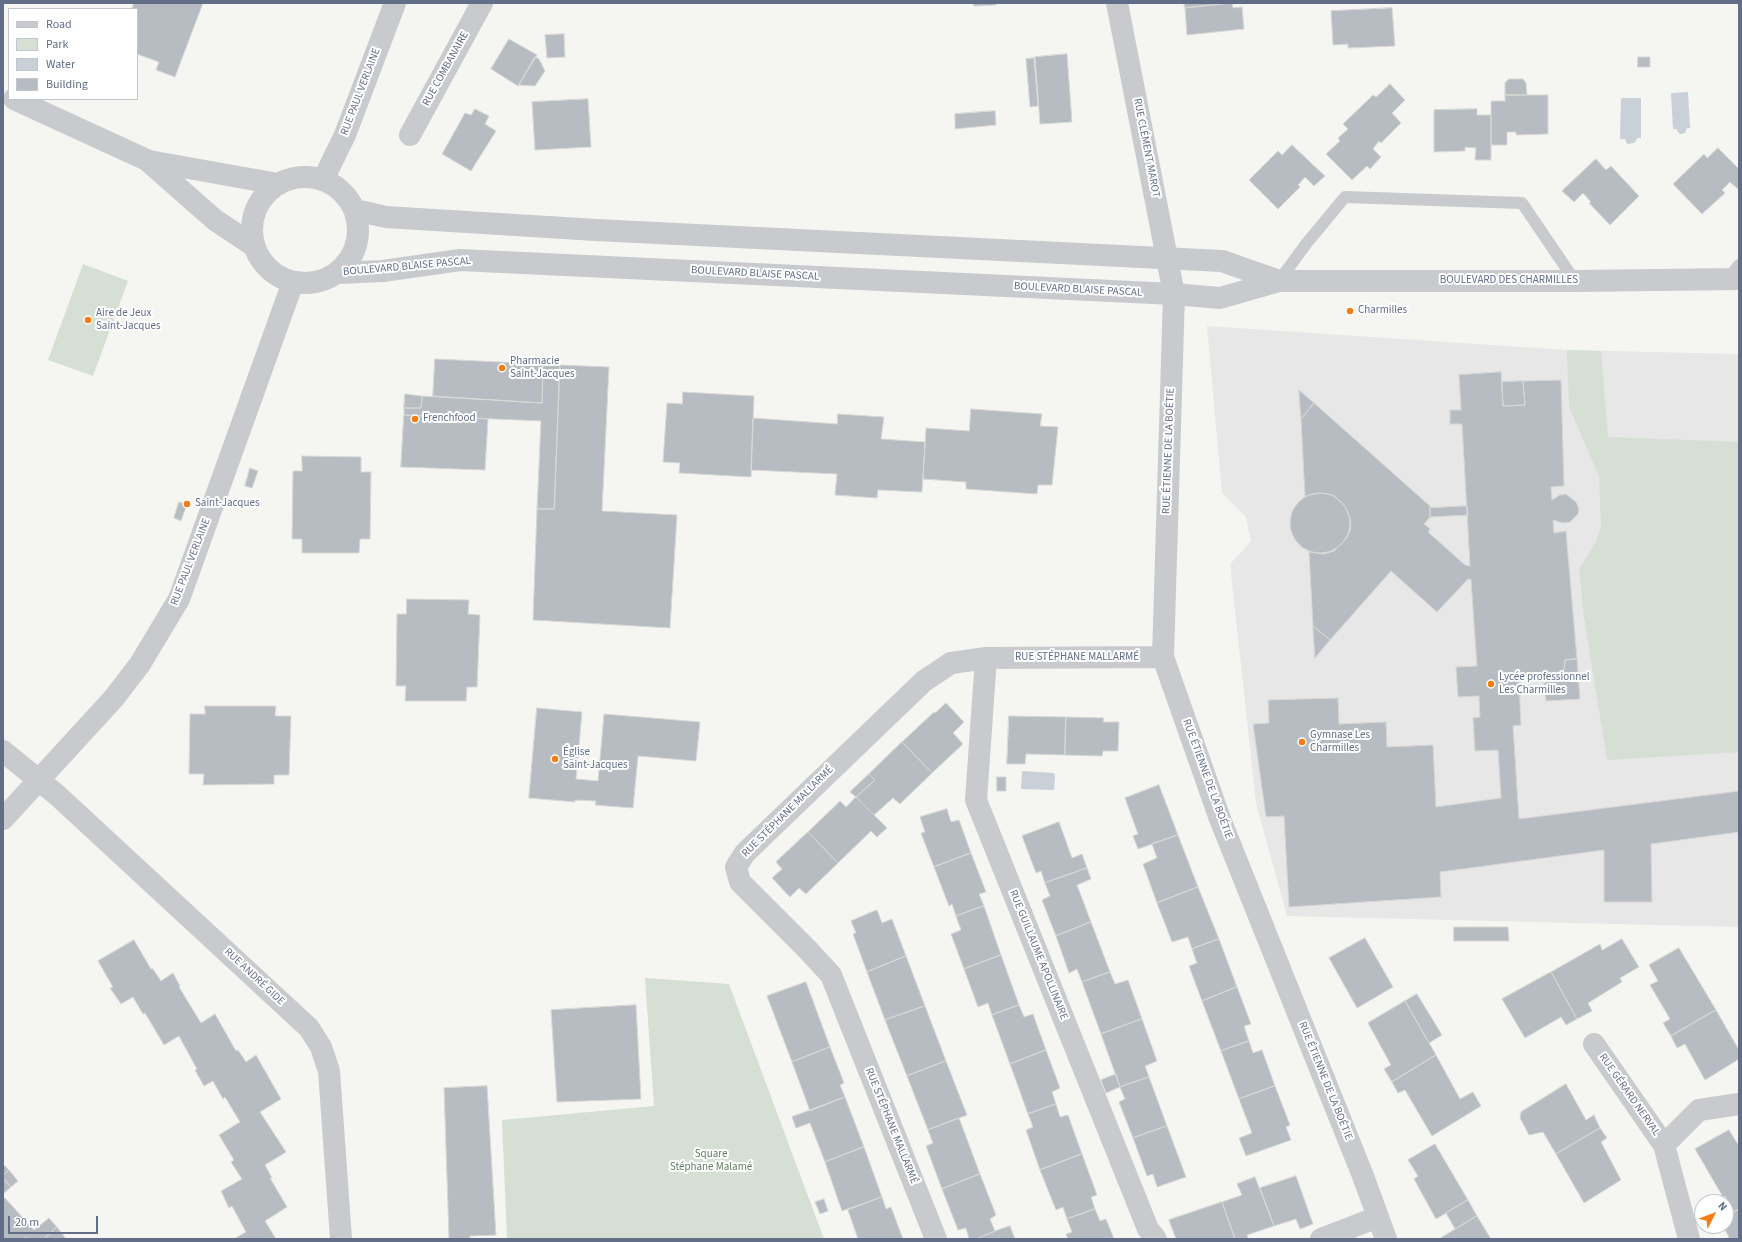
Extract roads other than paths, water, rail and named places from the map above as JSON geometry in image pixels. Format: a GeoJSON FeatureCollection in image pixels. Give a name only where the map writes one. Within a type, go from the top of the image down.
{"type":"FeatureCollection","features":[{"type":"Feature","properties":{"kind":"street","name":"RUE PAUL VERLAINE"},"geometry":{"type":"LineString","coordinates":[[323,180],[345,135],[395,3]]}},
{"type":"Feature","properties":{"kind":"street","name":"RUE COMBANAIRE"},"geometry":{"type":"LineString","coordinates":[[410,135],[482,3]]}},
{"type":"Feature","properties":{"kind":"street","name":"RUE CLÉMENT MAROT"},"geometry":{"type":"LineString","coordinates":[[1117,3],[1174,294]]}},
{"type":"Feature","properties":{"kind":"street","name":"BOULEVARD BLAISE PASCAL"},"geometry":{"type":"LineString","coordinates":[[16,100],[148,161],[278,184]]}},
{"type":"Feature","properties":{"kind":"street","name":"BOULEVARD BLAISE PASCAL"},"geometry":{"type":"LineString","coordinates":[[148,161],[215,220],[254,246]]}},
{"type":"Feature","properties":{"kind":"street","name":"BOULEVARD BLAISE PASCAL"},"geometry":{"type":"LineString","coordinates":[[308,177],[323,180],[342,192],[355,210],[358,226],[358,241],[353,255],[344,268],[337,273],[317,283],[302,284],[287,281],[274,274],[263,263],[254,246],[252,220],[257,206],[266,193],[278,184],[292,178],[308,177]]}},
{"type":"Feature","properties":{"kind":"street"},"geometry":{"type":"LineString","coordinates":[[355,210],[386,217],[596,230],[1168,259]]}},
{"type":"Feature","properties":{"kind":"street","name":"BOULEVARD DES CHARMILLES"},"geometry":{"type":"LineString","coordinates":[[1168,259],[1222,261],[1280,281]]}},
{"type":"Feature","properties":{"kind":"street","name":"BOULEVARD BLAISE PASCAL"},"geometry":{"type":"LineString","coordinates":[[337,273],[383,271],[460,260],[1174,294]]}},
{"type":"Feature","properties":{"kind":"street","name":"BOULEVARD DES CHARMILLES"},"geometry":{"type":"LineString","coordinates":[[1174,294],[1220,298],[1280,281],[1575,281],[1735,274]]}},
{"type":"Feature","properties":{"kind":"street","name":"RUE PAUL VERLAINE"},"geometry":{"type":"LineString","coordinates":[[3,819],[114,698],[140,664],[179,599],[293,282]]}},
{"type":"Feature","properties":{"kind":"street","name":"RUE ÉTIENNE DE LA BOÉTIE"},"geometry":{"type":"LineString","coordinates":[[1174,294],[1163,657],[1220,819],[1363,1176],[1386,1239]]}},
{"type":"Feature","properties":{"kind":"street","name":"RUE STÉPHANE MALLARMÉ"},"geometry":{"type":"LineString","coordinates":[[936,1239],[831,975],[740,882],[736,867],[745,853],[924,681],[951,663],[986,658],[1163,657]]}},
{"type":"Feature","properties":{"kind":"street","name":"RUE GUILLAUME APOLLINAIRE"},"geometry":{"type":"LineString","coordinates":[[986,658],[976,800],[1148,1229],[1156,1239]]}},
{"type":"Feature","properties":{"kind":"street","name":"RUE ANDRÉ GIDE"},"geometry":{"type":"LineString","coordinates":[[3,751],[57,795],[309,1028],[321,1047],[329,1071],[341,1239]]}},
{"type":"Feature","properties":{"kind":"street","name":"RUE GÉRARD NERVAL"},"geometry":{"type":"LineString","coordinates":[[1594,1044],[1664,1145],[1689,1239]]}},
{"type":"Feature","properties":{"kind":"street","name":"RUE GÉRARD NERVAL"},"geometry":{"type":"LineString","coordinates":[[1664,1145],[1699,1110],[1739,1104]]}},
{"type":"Feature","properties":{"kind":"street"},"geometry":{"type":"LineString","coordinates":[[1321,1239],[1378,1217]]}},
{"type":"Feature","properties":{"kind":"lane"},"geometry":{"type":"LineString","coordinates":[[1280,281],[1306,244],[1345,197],[1522,203],[1575,281]]}},
{"type":"Feature","properties":{"kind":"water"},"geometry":{"type":"Polygon","coordinates":[[[1688,92],[1690,128],[1687,128],[1685,133],[1680,134],[1676,129],[1673,129],[1671,93],[1688,92]]]}},
{"type":"Feature","properties":{"kind":"water"},"geometry":{"type":"Polygon","coordinates":[[[1621,98],[1641,98],[1641,138],[1638,138],[1634,143],[1627,144],[1625,139],[1620,139],[1621,98]]]}},
{"type":"Feature","properties":{"kind":"water"},"geometry":{"type":"Polygon","coordinates":[[[1022,771],[1054,773],[1054,790],[1021,789],[1022,771]]]}},
{"type":"Feature","properties":{"kind":"place","name":"Charmilles"},"geometry":{"type":"Point","coordinates":[1350,311]}},
{"type":"Feature","properties":{"kind":"place","name":"Aire de Jeux Saint-Jacques"},"geometry":{"type":"Point","coordinates":[88,320]}},
{"type":"Feature","properties":{"kind":"place","name":"Pharmacie Saint-Jacques"},"geometry":{"type":"Point","coordinates":[502,368]}},
{"type":"Feature","properties":{"kind":"place","name":"Frenchfood"},"geometry":{"type":"Point","coordinates":[415,419]}},
{"type":"Feature","properties":{"kind":"place","name":"Saint-Jacques"},"geometry":{"type":"Point","coordinates":[187,504]}},
{"type":"Feature","properties":{"kind":"place","name":"Lycée professionnel Les Charmilles"},"geometry":{"type":"Point","coordinates":[1491,684]}},
{"type":"Feature","properties":{"kind":"place","name":"Gymnase Les Charmilles"},"geometry":{"type":"Point","coordinates":[1302,742]}},
{"type":"Feature","properties":{"kind":"place","name":"Église Saint-Jacques"},"geometry":{"type":"Point","coordinates":[555,759]}},
{"type":"Feature","properties":{"kind":"park label","name":"Square Stéphane Malamé"},"geometry":{"type":"Point","coordinates":[711,1161]}}]}
